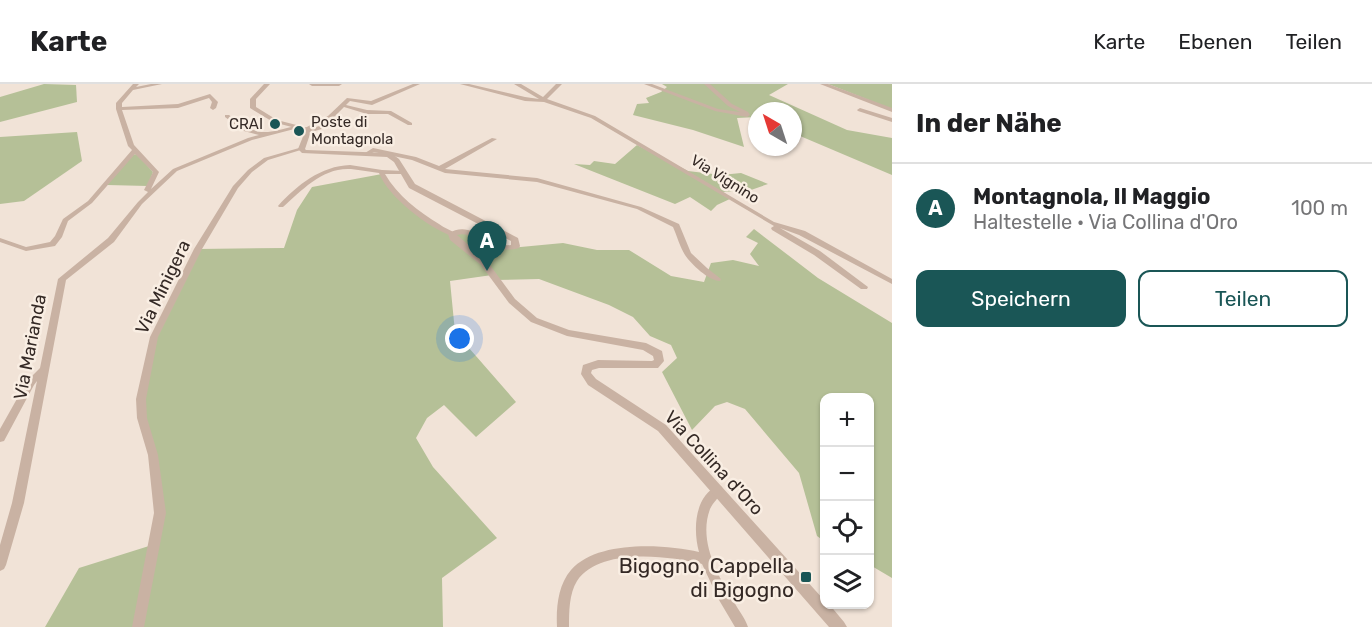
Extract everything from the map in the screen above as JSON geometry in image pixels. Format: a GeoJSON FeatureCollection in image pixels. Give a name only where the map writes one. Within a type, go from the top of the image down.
{"type":"FeatureCollection","features":[{"type":"Feature","properties":{"kind":"street"},"geometry":{"type":"LineString","coordinates":[[159,84],[134,86],[119,103],[119,109],[134,151],[151,165],[161,168],[158,181],[160,182]]}},
{"type":"Feature","properties":{"kind":"street"},"geometry":{"type":"LineString","coordinates":[[267,84],[261,86],[251,104],[257,112],[304,129],[330,117],[340,106],[351,99],[374,103],[417,84]]}},
{"type":"Feature","properties":{"kind":"street"},"geometry":{"type":"LineString","coordinates":[[312,84],[339,84]]}},
{"type":"Feature","properties":{"kind":"street"},"geometry":{"type":"LineString","coordinates":[[463,84],[479,86],[525,99],[544,100],[559,84]]}},
{"type":"Feature","properties":{"kind":"street"},"geometry":{"type":"LineString","coordinates":[[517,84],[544,100]]}},
{"type":"Feature","properties":{"kind":"street"},"geometry":{"type":"LineString","coordinates":[[647,84],[717,110],[747,115],[730,105],[707,84]]}},
{"type":"Feature","properties":{"kind":"street"},"geometry":{"type":"LineString","coordinates":[[823,84],[892,110]]}},
{"type":"Feature","properties":{"kind":"street"},"geometry":{"type":"LineString","coordinates":[[119,109],[178,106],[210,96],[215,102],[213,108]]}},
{"type":"Feature","properties":{"kind":"street","name":"Via Vignino"},"geometry":{"type":"LineString","coordinates":[[544,100],[593,117],[645,150],[688,171],[772,223],[802,233],[892,282]]}},
{"type":"Feature","properties":{"kind":"street"},"geometry":{"type":"LineString","coordinates":[[340,106],[357,112]]}},
{"type":"Feature","properties":{"kind":"street"},"geometry":{"type":"LineString","coordinates":[[340,106],[371,112],[389,112],[410,124]]}},
{"type":"Feature","properties":{"kind":"street"},"geometry":{"type":"LineString","coordinates":[[860,110],[892,120]]}},
{"type":"Feature","properties":{"kind":"street"},"geometry":{"type":"LineString","coordinates":[[227,116],[246,130],[266,135]]}},
{"type":"Feature","properties":{"kind":"street"},"geometry":{"type":"LineString","coordinates":[[140,203],[160,182],[183,166],[266,135],[340,122],[330,117]]}},
{"type":"Feature","properties":{"kind":"street"},"geometry":{"type":"LineString","coordinates":[[304,129],[301,149],[309,153],[368,153],[394,157],[412,186],[517,243],[514,247],[506,248],[466,231],[452,234],[406,201],[385,181],[382,174]]}},
{"type":"Feature","properties":{"kind":"street"},"geometry":{"type":"LineString","coordinates":[[439,169],[494,139]]}},
{"type":"Feature","properties":{"kind":"street","name":"Via Minigera"},"geometry":{"type":"LineString","coordinates":[[138,627],[160,513],[153,455],[142,408],[154,337],[198,249],[235,188],[250,171],[266,159],[301,149]]}},
{"type":"Feature","properties":{"kind":"street"},"geometry":{"type":"LineString","coordinates":[[368,153],[373,150],[407,156],[439,169],[468,175],[537,180],[657,215],[678,228],[688,254],[717,279]]}},
{"type":"Feature","properties":{"kind":"street"},"geometry":{"type":"LineString","coordinates":[[0,240],[30,249],[54,242],[65,220],[90,202],[134,151]]}},
{"type":"Feature","properties":{"kind":"street"},"geometry":{"type":"LineString","coordinates":[[140,203],[155,176],[151,165]]}},
{"type":"Feature","properties":{"kind":"street"},"geometry":{"type":"LineString","coordinates":[[280,206],[302,187],[332,170],[350,167],[382,174],[402,172]]}},
{"type":"Feature","properties":{"kind":"street","name":"Via Marianda"},"geometry":{"type":"LineString","coordinates":[[0,565],[18,503],[62,279],[111,240],[140,203]]}},
{"type":"Feature","properties":{"kind":"street"},"geometry":{"type":"LineString","coordinates":[[749,210],[818,253],[864,287]]}},
{"type":"Feature","properties":{"kind":"street","name":"Via Collina d'Oro"},"geometry":{"type":"LineString","coordinates":[[452,234],[484,263],[512,302],[527,315],[557,330],[646,347],[658,354],[659,362],[654,365],[598,364],[587,368],[586,374],[592,382],[662,428],[839,627]]}},
{"type":"Feature","properties":{"kind":"street"},"geometry":{"type":"LineString","coordinates":[[0,438],[30,383],[43,369]]}},
{"type":"Feature","properties":{"kind":"street"},"geometry":{"type":"LineString","coordinates":[[718,490],[707,502],[702,521],[701,538],[707,560],[741,627]]}},
{"type":"Feature","properties":{"kind":"street"},"geometry":{"type":"LineString","coordinates":[[563,627],[570,580],[588,564],[621,553],[634,552],[681,553],[707,560]]}},
{"type":"Feature","properties":{"kind":"green space"},"geometry":{"type":"Polygon","coordinates":[[[44,84],[76,85],[77,102],[0,122],[0,97],[44,84]]]}},
{"type":"Feature","properties":{"kind":"green space"},"geometry":{"type":"Polygon","coordinates":[[[662,84],[788,84],[769,95],[785,102],[748,102],[748,117],[737,118],[744,147],[693,130],[633,115],[637,104],[649,103],[646,98],[667,87],[662,84]]]}},
{"type":"Feature","properties":{"kind":"green space"},"geometry":{"type":"Polygon","coordinates":[[[828,84],[892,84],[892,109],[828,84]]]}},
{"type":"Feature","properties":{"kind":"green space"},"geometry":{"type":"Polygon","coordinates":[[[802,110],[847,130],[892,138],[892,175],[802,137],[802,110]]]}},
{"type":"Feature","properties":{"kind":"green space"},"geometry":{"type":"Polygon","coordinates":[[[77,132],[82,161],[24,201],[0,204],[0,137],[77,132]]]}},
{"type":"Feature","properties":{"kind":"green space"},"geometry":{"type":"Polygon","coordinates":[[[637,145],[688,171],[721,175],[741,173],[768,184],[751,190],[722,192],[732,198],[717,205],[711,211],[690,197],[675,204],[574,164],[590,165],[594,161],[615,164],[637,145]]]}},
{"type":"Feature","properties":{"kind":"green space"},"geometry":{"type":"Polygon","coordinates":[[[137,154],[153,172],[148,186],[107,185],[131,155],[137,154]]]}},
{"type":"Feature","properties":{"kind":"green space"},"geometry":{"type":"Polygon","coordinates":[[[382,174],[387,183],[403,199],[452,234],[458,231],[510,248],[563,243],[597,250],[629,250],[671,276],[704,282],[711,263],[733,260],[759,266],[750,254],[758,243],[746,237],[754,229],[818,278],[892,323],[892,578],[874,567],[874,393],[820,393],[820,538],[817,536],[799,473],[745,409],[727,402],[715,406],[692,430],[662,372],[677,358],[671,345],[650,336],[633,317],[609,305],[539,279],[493,280],[492,275],[450,281],[455,332],[516,402],[476,437],[444,405],[427,418],[416,438],[433,467],[497,538],[442,578],[443,627],[45,627],[79,568],[149,546],[160,513],[142,418],[154,337],[198,249],[284,248],[297,210],[312,187],[382,174]]]}},
{"type":"Feature","properties":{"kind":"place","name":"CRAI"},"geometry":{"type":"Point","coordinates":[275,124]}},
{"type":"Feature","properties":{"kind":"place","name":"Poste di Montagnola"},"geometry":{"type":"Point","coordinates":[299,131]}},
{"type":"Feature","properties":{"kind":"place","name":"Montagnola, Il Maggio"},"geometry":{"type":"Point","coordinates":[487,271]}},
{"type":"Feature","properties":{"kind":"place","name":"Bigogno, Cappella di Bigogno"},"geometry":{"type":"Point","coordinates":[806,577]}}]}
